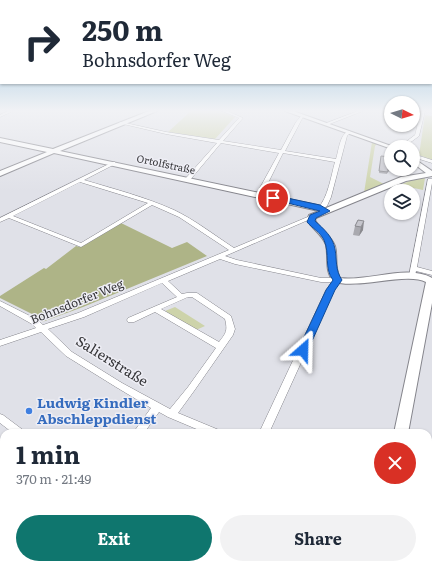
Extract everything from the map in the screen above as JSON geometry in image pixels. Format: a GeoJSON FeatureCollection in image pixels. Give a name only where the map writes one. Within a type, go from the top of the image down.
{"type":"FeatureCollection","features":[{"type":"Feature","properties":{"kind":"street"},"geometry":{"type":"LineString","coordinates":[[0,174],[86,138]]}},
{"type":"Feature","properties":{"kind":"street"},"geometry":{"type":"LineString","coordinates":[[193,138],[338,161]]}},
{"type":"Feature","properties":{"kind":"street"},"geometry":{"type":"LineString","coordinates":[[188,179],[224,138]]}},
{"type":"Feature","properties":{"kind":"street"},"geometry":{"type":"LineString","coordinates":[[260,195],[290,138]]}},
{"type":"Feature","properties":{"kind":"street"},"geometry":{"type":"LineString","coordinates":[[324,210],[344,138]]}},
{"type":"Feature","properties":{"kind":"street"},"geometry":{"type":"LineString","coordinates":[[364,138],[384,145]]}},
{"type":"Feature","properties":{"kind":"street","name":"Ortolfstraße"},"geometry":{"type":"LineString","coordinates":[[0,140],[188,179],[324,210]]}},
{"type":"Feature","properties":{"kind":"street"},"geometry":{"type":"LineString","coordinates":[[420,159],[432,162]]}},
{"type":"Feature","properties":{"kind":"street"},"geometry":{"type":"LineString","coordinates":[[0,220],[113,164]]}},
{"type":"Feature","properties":{"kind":"street"},"geometry":{"type":"LineString","coordinates":[[413,272],[431,176],[420,164]]}},
{"type":"Feature","properties":{"kind":"street","name":"Bohnsdorfer Weg"},"geometry":{"type":"LineString","coordinates":[[0,343],[42,330],[312,217],[324,210],[404,179],[431,176]]}},
{"type":"Feature","properties":{"kind":"street"},"geometry":{"type":"LineString","coordinates":[[80,180],[152,203],[184,218],[233,250]]}},
{"type":"Feature","properties":{"kind":"street"},"geometry":{"type":"LineString","coordinates":[[9,216],[81,245],[152,203]]}},
{"type":"Feature","properties":{"kind":"street"},"geometry":{"type":"LineString","coordinates":[[312,217],[311,222],[325,235],[330,244],[333,275],[337,280]]}},
{"type":"Feature","properties":{"kind":"street"},"geometry":{"type":"LineString","coordinates":[[219,256],[235,262],[321,280],[351,282],[413,272],[430,275],[431,283],[402,429]]}},
{"type":"Feature","properties":{"kind":"street"},"geometry":{"type":"LineString","coordinates":[[163,280],[182,297]]}},
{"type":"Feature","properties":{"kind":"street"},"geometry":{"type":"LineString","coordinates":[[266,429],[330,290],[337,280]]}},
{"type":"Feature","properties":{"kind":"street"},"geometry":{"type":"LineString","coordinates":[[130,320],[187,295],[194,295],[228,318],[231,329],[221,346],[171,414]]}},
{"type":"Feature","properties":{"kind":"street","name":"Salierstraße"},"geometry":{"type":"LineString","coordinates":[[0,303],[35,322],[69,354],[119,385],[157,407],[207,429]]}},
{"type":"Feature","properties":{"kind":"street"},"geometry":{"type":"LineString","coordinates":[[156,309],[221,346]]}},
{"type":"Feature","properties":{"kind":"street"},"geometry":{"type":"LineString","coordinates":[[141,429],[157,407]]}},
{"type":"Feature","properties":{"kind":"street"},"geometry":{"type":"LineString","coordinates":[[0,418],[15,429]]}},
{"type":"Feature","properties":{"kind":"green space"},"geometry":{"type":"Polygon","coordinates":[[[422,138],[432,138],[432,160],[420,155],[422,138]]]}},
{"type":"Feature","properties":{"kind":"green space"},"geometry":{"type":"Polygon","coordinates":[[[372,142],[377,144],[375,146],[370,177],[384,184],[364,193],[372,142]]]}},
{"type":"Feature","properties":{"kind":"green space"},"geometry":{"type":"Polygon","coordinates":[[[425,178],[423,190],[420,189],[420,184],[402,184],[414,179],[425,178]]]}},
{"type":"Feature","properties":{"kind":"green space"},"geometry":{"type":"Polygon","coordinates":[[[121,223],[172,248],[187,242],[207,256],[83,307],[42,322],[40,318],[0,298],[0,296],[44,268],[46,269],[76,246],[80,247],[121,223]]]}},
{"type":"Feature","properties":{"kind":"green space"},"geometry":{"type":"Polygon","coordinates":[[[175,307],[205,326],[196,330],[165,311],[175,307]]]}},
{"type":"Feature","properties":{"kind":"building"},"geometry":{"type":"Polygon","coordinates":[[[381,156],[384,156],[384,172],[379,171],[381,156]]]}},
{"type":"Feature","properties":{"kind":"building"},"geometry":{"type":"Polygon","coordinates":[[[358,220],[364,221],[361,227],[355,226],[358,220]]]}},
{"type":"Feature","properties":{"kind":"place","name":"Ludwig Kindler Abschleppdienst"},"geometry":{"type":"Point","coordinates":[29,411]}},
{"type":"Feature","properties":{"kind":"route"},"geometry":{"type":"LineString","coordinates":[[273,198],[322,208],[326,211],[312,217],[310,220],[328,240],[331,248],[333,275],[337,280],[330,290],[303,350]]}}]}
